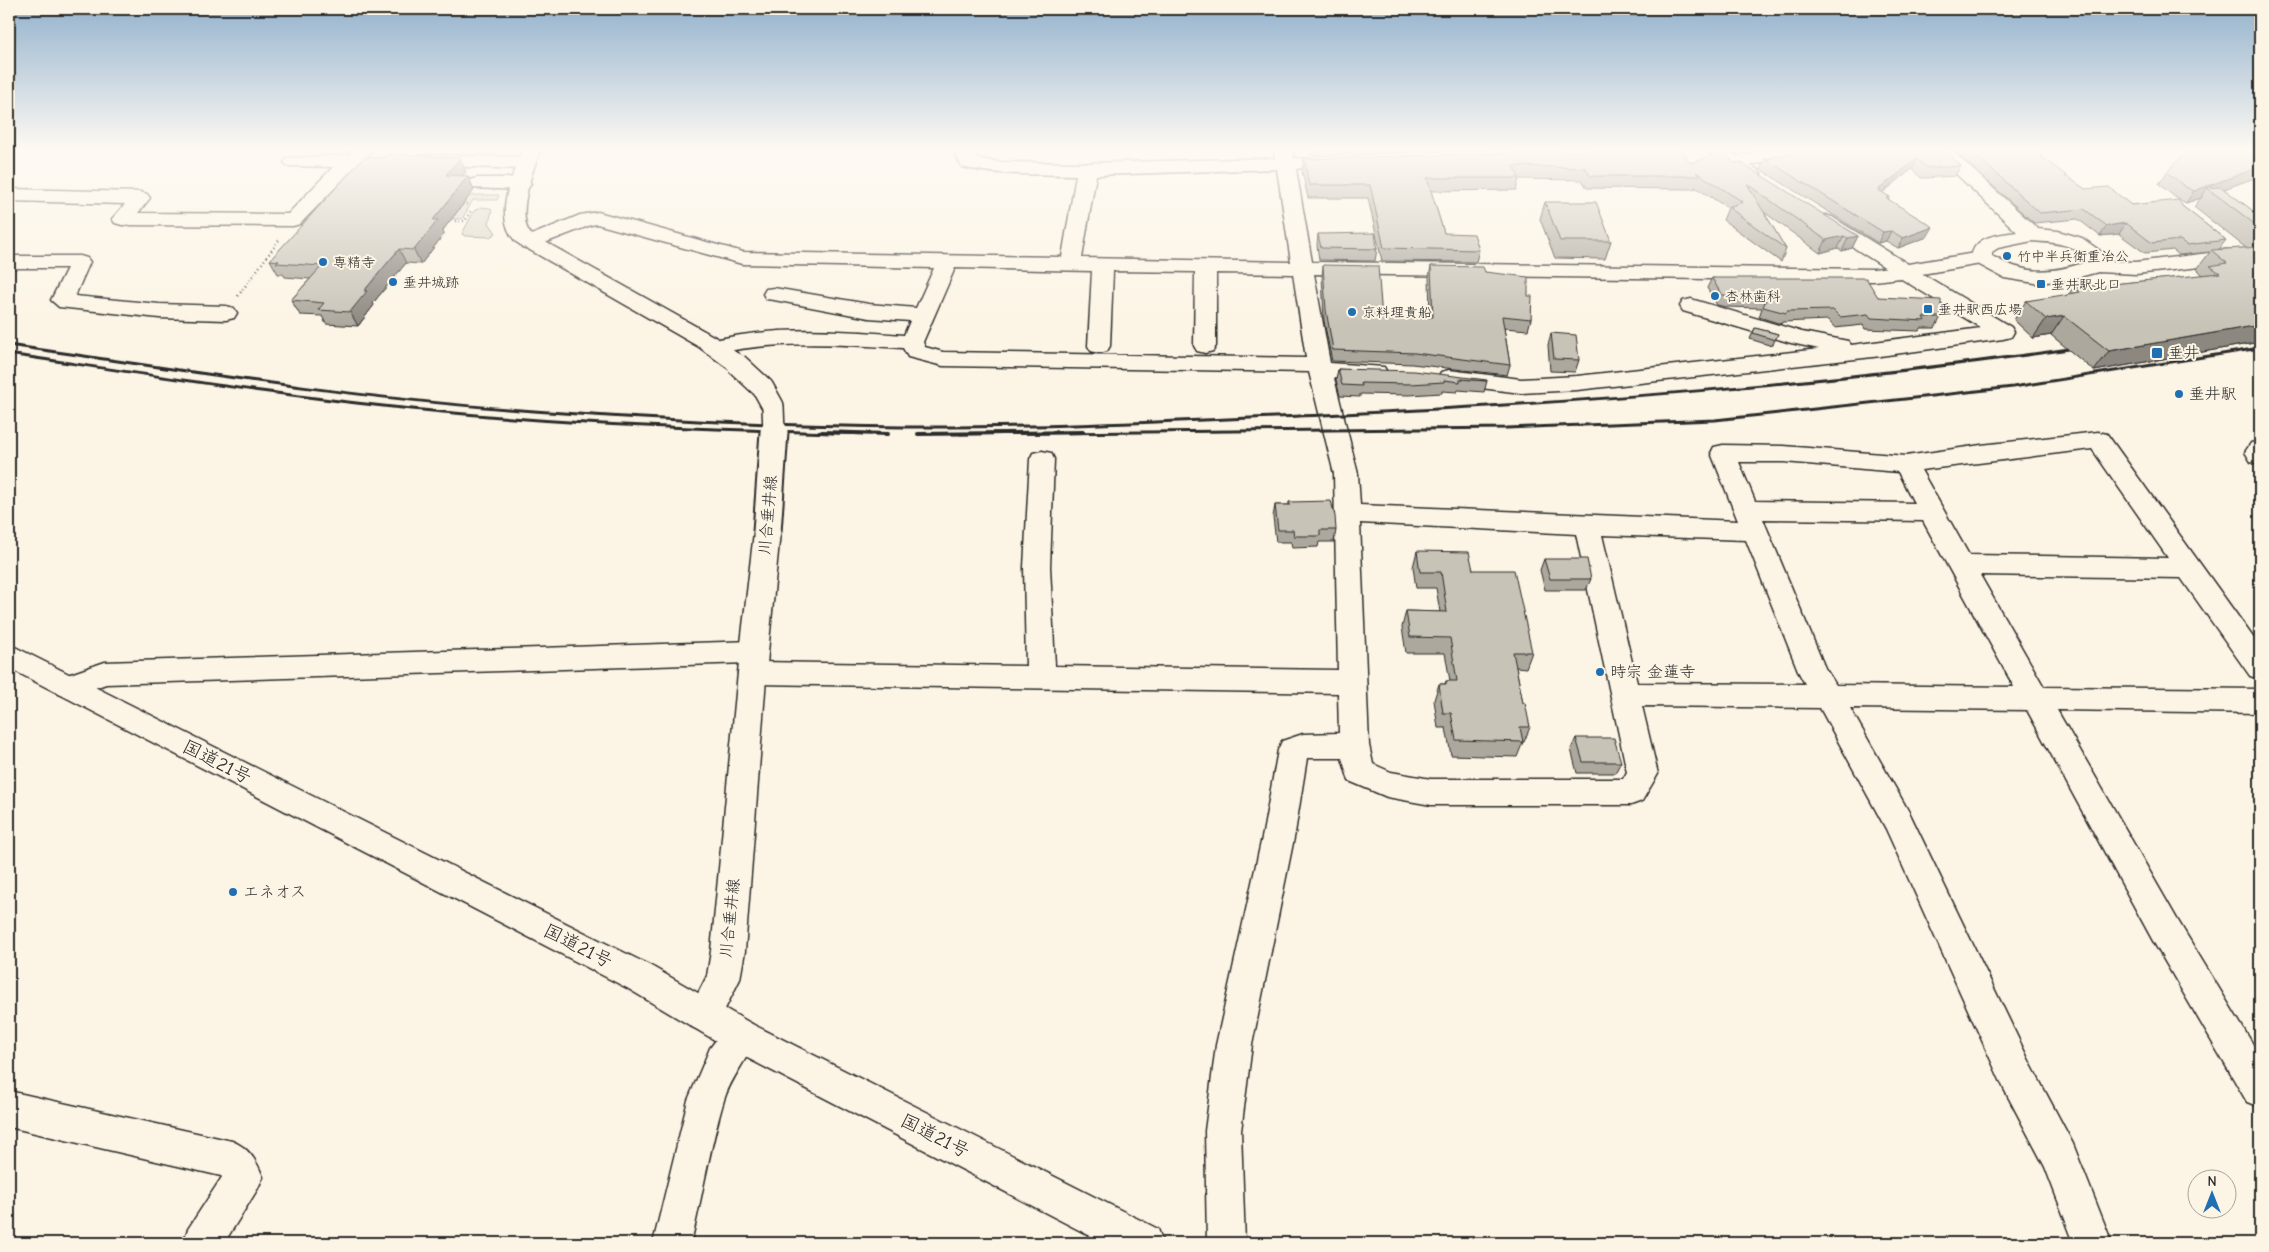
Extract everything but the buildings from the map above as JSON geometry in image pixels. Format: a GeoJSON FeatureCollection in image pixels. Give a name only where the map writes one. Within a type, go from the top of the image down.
{"type":"FeatureCollection","features":[{"type":"Feature","properties":{"kind":"main road"},"geometry":{"type":"LineString","coordinates":[[131,208],[122,219],[293,220],[304,208]]}},
{"type":"Feature","properties":{"kind":"main road","name":"川合垂井線"},"geometry":{"type":"LineString","coordinates":[[515,208],[513,218],[516,228],[529,244],[714,347],[737,364],[763,388],[773,406],[774,441],[767,532],[753,662],[728,951],[723,979],[704,1015]]}},
{"type":"Feature","properties":{"kind":"main road"},"geometry":{"type":"LineString","coordinates":[[1071,264],[1080,208]]}},
{"type":"Feature","properties":{"kind":"main road"},"geometry":{"type":"LineString","coordinates":[[1292,208],[1320,367],[1346,474],[1354,745],[1360,772],[1387,784],[1431,792],[1631,792],[1643,774],[1587,525]]}},
{"type":"Feature","properties":{"kind":"main road"},"geometry":{"type":"LineString","coordinates":[[2003,208],[2032,235]]}},
{"type":"Feature","properties":{"kind":"main road"},"geometry":{"type":"LineString","coordinates":[[1431,375],[1521,386],[1577,383],[1873,350],[2004,332],[1809,211]]}},
{"type":"Feature","properties":{"kind":"main road"},"geometry":{"type":"LineString","coordinates":[[529,244],[587,219],[598,218],[742,258],[1302,268],[1874,275],[1982,258],[1998,269],[2018,276],[2037,277],[2081,271],[2096,266],[2111,269],[2130,269],[2252,257]]}},
{"type":"Feature","properties":{"kind":"main road"},"geometry":{"type":"LineString","coordinates":[[1982,258],[1982,250],[1991,243],[2032,235],[2057,236],[2074,240],[2087,248],[2096,257],[2096,266]]}},
{"type":"Feature","properties":{"kind":"main road"},"geometry":{"type":"LineString","coordinates":[[2220,240],[2252,257]]}},
{"type":"Feature","properties":{"kind":"main road"},"geometry":{"type":"LineString","coordinates":[[9,262],[80,262],[62,300],[67,302],[159,311],[226,313]]}},
{"type":"Feature","properties":{"kind":"main road"},"geometry":{"type":"LineString","coordinates":[[947,262],[912,342],[916,352],[943,359],[1320,367],[1394,372]]}},
{"type":"Feature","properties":{"kind":"main road"},"geometry":{"type":"LineString","coordinates":[[1099,346],[1103,264]]}},
{"type":"Feature","properties":{"kind":"main road"},"geometry":{"type":"LineString","coordinates":[[1205,346],[1206,266]]}},
{"type":"Feature","properties":{"kind":"main road"},"geometry":{"type":"LineString","coordinates":[[774,294],[869,311],[924,315]]}},
{"type":"Feature","properties":{"kind":"main road"},"geometry":{"type":"LineString","coordinates":[[1692,306],[1799,338],[1873,350]]}},
{"type":"Feature","properties":{"kind":"main road"},"geometry":{"type":"LineString","coordinates":[[714,347],[744,339],[800,335],[912,342]]}},
{"type":"Feature","properties":{"kind":"main road"},"geometry":{"type":"LineString","coordinates":[[2093,1243],[2060,1157],[2017,1076],[1898,822],[1829,697],[1813,673],[1723,453],[1784,454],[1906,464],[2098,440],[2260,668]]}},
{"type":"Feature","properties":{"kind":"main road"},"geometry":{"type":"LineString","coordinates":[[2260,449],[2257,452],[2260,456]]}},
{"type":"Feature","properties":{"kind":"main road"},"geometry":{"type":"LineString","coordinates":[[1041,678],[1037,567],[1042,459]]}},
{"type":"Feature","properties":{"kind":"main road"},"geometry":{"type":"LineString","coordinates":[[1906,464],[2165,930],[2260,1089]]}},
{"type":"Feature","properties":{"kind":"main road"},"geometry":{"type":"LineString","coordinates":[[1348,513],[1587,525],[1931,512]]}},
{"type":"Feature","properties":{"kind":"main road"},"geometry":{"type":"LineString","coordinates":[[1961,565],[2189,568]]}},
{"type":"Feature","properties":{"kind":"main road","name":"国道21号"},"geometry":{"type":"LineString","coordinates":[[9,655],[638,977],[740,1036],[1144,1243]]}},
{"type":"Feature","properties":{"kind":"main road"},"geometry":{"type":"LineString","coordinates":[[69,686],[105,673],[753,662],[1041,678],[1352,682]]}},
{"type":"Feature","properties":{"kind":"main road"},"geometry":{"type":"LineString","coordinates":[[1624,694],[2260,701]]}},
{"type":"Feature","properties":{"kind":"main road"},"geometry":{"type":"LineString","coordinates":[[1226,1243],[1223,1131],[1233,1055],[1279,832],[1293,750],[1303,746],[1354,745]]}},
{"type":"Feature","properties":{"kind":"main road"},"geometry":{"type":"LineString","coordinates":[[672,1243],[706,1100],[723,1060],[740,1036]]}},
{"type":"Feature","properties":{"kind":"main road"},"geometry":{"type":"LineString","coordinates":[[9,1109],[232,1160],[244,1178],[202,1243]]}},
{"type":"Feature","properties":{"kind":"path"},"geometry":{"type":"LineString","coordinates":[[455,221],[465,221],[472,209]]}},
{"type":"Feature","properties":{"kind":"path"},"geometry":{"type":"LineString","coordinates":[[226,313],[293,220]]}},
{"type":"Feature","properties":{"kind":"shaded area"},"geometry":{"type":"Polygon","coordinates":[[[439,208],[468,208],[462,219],[424,219],[439,208]]]}},
{"type":"Feature","properties":{"kind":"shaded area"},"geometry":{"type":"Polygon","coordinates":[[[479,208],[492,210],[489,223],[496,233],[490,237],[465,236],[462,234],[474,211],[479,208]]]}},
{"type":"Feature","properties":{"kind":"railway"},"geometry":{"type":"LineString","coordinates":[[9,345],[258,381],[444,404],[656,419],[904,427],[1166,422],[1513,405],[1799,382],[1894,372],[2083,347]]}},
{"type":"Feature","properties":{"kind":"railway"},"geometry":{"type":"LineString","coordinates":[[960,434],[1507,428],[1715,420],[2013,387],[2260,348]]}},
{"type":"Feature","properties":{"kind":"railway"},"geometry":{"type":"LineString","coordinates":[[9,354],[176,379],[398,408],[610,424],[871,434]]}},
{"type":"Feature","properties":{"kind":"railway"},"geometry":{"type":"LineString","coordinates":[[822,432],[888,434]]}},
{"type":"Feature","properties":{"kind":"railway"},"geometry":{"type":"LineString","coordinates":[[918,434],[1083,432]]}},
{"type":"Feature","properties":{"kind":"place","name":"竹中半兵衛重治公"},"geometry":{"type":"Point","coordinates":[2007,256]}},
{"type":"Feature","properties":{"kind":"place","name":"専精寺"},"geometry":{"type":"Point","coordinates":[323,262]}},
{"type":"Feature","properties":{"kind":"place","name":"垂井城跡"},"geometry":{"type":"Point","coordinates":[393,282]}},
{"type":"Feature","properties":{"kind":"place","name":"垂井駅北口"},"geometry":{"type":"Point","coordinates":[2041,284]}},
{"type":"Feature","properties":{"kind":"place","name":"杏林歯科"},"geometry":{"type":"Point","coordinates":[1715,296]}},
{"type":"Feature","properties":{"kind":"place","name":"垂井駅西広場"},"geometry":{"type":"Point","coordinates":[1928,309]}},
{"type":"Feature","properties":{"kind":"place","name":"京料理貴船"},"geometry":{"type":"Point","coordinates":[1352,312]}},
{"type":"Feature","properties":{"kind":"place","name":"垂井"},"geometry":{"type":"Point","coordinates":[2157,353]}},
{"type":"Feature","properties":{"kind":"place","name":"垂井駅"},"geometry":{"type":"Point","coordinates":[2179,394]}},
{"type":"Feature","properties":{"kind":"place","name":"時宗 金蓮寺"},"geometry":{"type":"Point","coordinates":[1600,672]}},
{"type":"Feature","properties":{"kind":"place","name":"エネオス"},"geometry":{"type":"Point","coordinates":[233,892]}}]}
